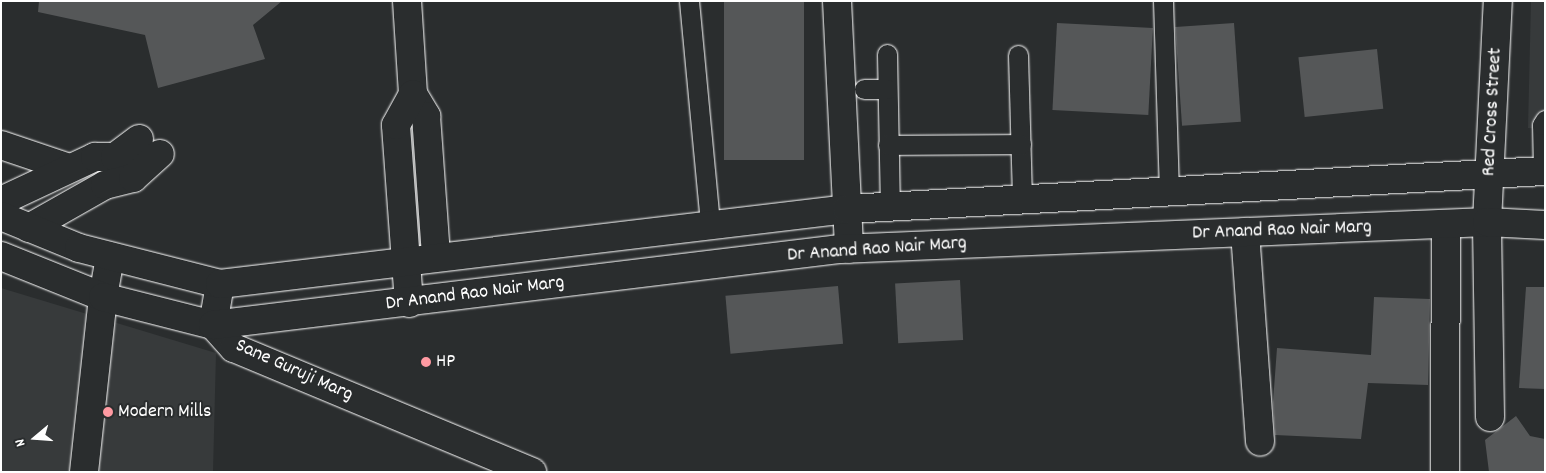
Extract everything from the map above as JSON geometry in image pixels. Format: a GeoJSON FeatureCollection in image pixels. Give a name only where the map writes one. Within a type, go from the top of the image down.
{"type":"FeatureCollection","features":[{"type":"Feature","properties":{"kind":"main road"},"geometry":{"type":"LineString","coordinates":[[407,1],[412,94],[426,116],[436,257]]}},
{"type":"Feature","properties":{"kind":"main road"},"geometry":{"type":"LineString","coordinates":[[837,1],[849,249]]}},
{"type":"Feature","properties":{"kind":"main road","name":"Red Cross Street"},"geometry":{"type":"LineString","coordinates":[[1490,417],[1487,222],[1498,1]]}},
{"type":"Feature","properties":{"kind":"main road"},"geometry":{"type":"LineString","coordinates":[[409,303],[396,125],[412,94]]}},
{"type":"Feature","properties":{"kind":"main road"},"geometry":{"type":"LineString","coordinates":[[1,145],[69,168]]}},
{"type":"Feature","properties":{"kind":"main road"},"geometry":{"type":"LineString","coordinates":[[1,201],[96,157],[115,157],[150,146],[133,178],[105,185],[29,228]]}},
{"type":"Feature","properties":{"kind":"main road","name":"Dr Anand Rao Nair Marg"},"geometry":{"type":"LineString","coordinates":[[220,284],[406,260],[846,209],[1544,171]]}},
{"type":"Feature","properties":{"kind":"main road"},"geometry":{"type":"LineString","coordinates":[[1,216],[110,257],[220,284],[213,325]]}},
{"type":"Feature","properties":{"kind":"main road","name":"Dr Anand Rao Nair Marg"},"geometry":{"type":"LineString","coordinates":[[213,325],[849,249],[1487,222],[1545,225]]}},
{"type":"Feature","properties":{"kind":"main road"},"geometry":{"type":"LineString","coordinates":[[1445,472],[1446,224]]}},
{"type":"Feature","properties":{"kind":"main road"},"geometry":{"type":"LineString","coordinates":[[1244,232],[1260,441]]}},
{"type":"Feature","properties":{"kind":"main road","name":"Sane Guruji Marg"},"geometry":{"type":"LineString","coordinates":[[1,256],[103,297],[213,325],[234,348],[532,472]]}},
{"type":"Feature","properties":{"kind":"main road"},"geometry":{"type":"LineString","coordinates":[[84,472],[103,297],[110,257]]}},
{"type":"Feature","properties":{"kind":"lane"},"geometry":{"type":"LineString","coordinates":[[689,1],[710,225]]}},
{"type":"Feature","properties":{"kind":"lane"},"geometry":{"type":"LineString","coordinates":[[1163,1],[1169,190]]}},
{"type":"Feature","properties":{"kind":"lane"},"geometry":{"type":"LineString","coordinates":[[887,54],[890,207]]}},
{"type":"Feature","properties":{"kind":"lane"},"geometry":{"type":"LineString","coordinates":[[1018,55],[1022,199]]}},
{"type":"Feature","properties":{"kind":"lane"},"geometry":{"type":"LineString","coordinates":[[864,90],[887,90]]}},
{"type":"Feature","properties":{"kind":"lane"},"geometry":{"type":"LineString","coordinates":[[1544,171],[1542,125],[1545,120]]}},
{"type":"Feature","properties":{"kind":"lane"},"geometry":{"type":"LineString","coordinates":[[888,145],[1021,144]]}},
{"type":"Feature","properties":{"kind":"shaded area"},"geometry":{"type":"Polygon","coordinates":[[[1531,1],[1545,1],[1545,129],[1528,128],[1531,1]]]}},
{"type":"Feature","properties":{"kind":"shaded area","name":"Modern Mills"},"geometry":{"type":"Polygon","coordinates":[[[1,288],[216,353],[213,472],[1,472],[1,288]]]}},
{"type":"Feature","properties":{"kind":"building"},"geometry":{"type":"Polygon","coordinates":[[[39,1],[282,1],[253,25],[265,59],[158,88],[145,35],[38,12],[39,1]]]}},
{"type":"Feature","properties":{"kind":"building"},"geometry":{"type":"Polygon","coordinates":[[[724,1],[804,1],[804,160],[724,160],[724,1]]]}},
{"type":"Feature","properties":{"kind":"building"},"geometry":{"type":"Polygon","coordinates":[[[1057,23],[1153,28],[1148,115],[1052,110],[1057,23]]]}},
{"type":"Feature","properties":{"kind":"building"},"geometry":{"type":"Polygon","coordinates":[[[1234,23],[1241,122],[1182,126],[1175,27],[1234,23]]]}},
{"type":"Feature","properties":{"kind":"building"},"geometry":{"type":"Polygon","coordinates":[[[1377,49],[1383,109],[1305,117],[1298,57],[1377,49]]]}},
{"type":"Feature","properties":{"kind":"building"},"geometry":{"type":"Polygon","coordinates":[[[960,280],[963,340],[898,343],[895,283],[960,280]]]}},
{"type":"Feature","properties":{"kind":"building"},"geometry":{"type":"Polygon","coordinates":[[[838,286],[843,344],[730,354],[725,296],[838,286]]]}},
{"type":"Feature","properties":{"kind":"building"},"geometry":{"type":"Polygon","coordinates":[[[1526,287],[1545,287],[1545,389],[1519,388],[1526,287]]]}},
{"type":"Feature","properties":{"kind":"building"},"geometry":{"type":"Polygon","coordinates":[[[1374,297],[1430,299],[1428,385],[1368,383],[1361,439],[1275,435],[1273,402],[1277,348],[1371,355],[1374,297]]]}},
{"type":"Feature","properties":{"kind":"building"},"geometry":{"type":"Polygon","coordinates":[[[1516,416],[1530,436],[1545,439],[1545,472],[1489,472],[1485,440],[1516,416]]]}},
{"type":"Feature","properties":{"kind":"place","name":"HP"},"geometry":{"type":"Point","coordinates":[426,362]}},
{"type":"Feature","properties":{"kind":"place","name":"Modern Mills"},"geometry":{"type":"Point","coordinates":[108,412]}}]}
